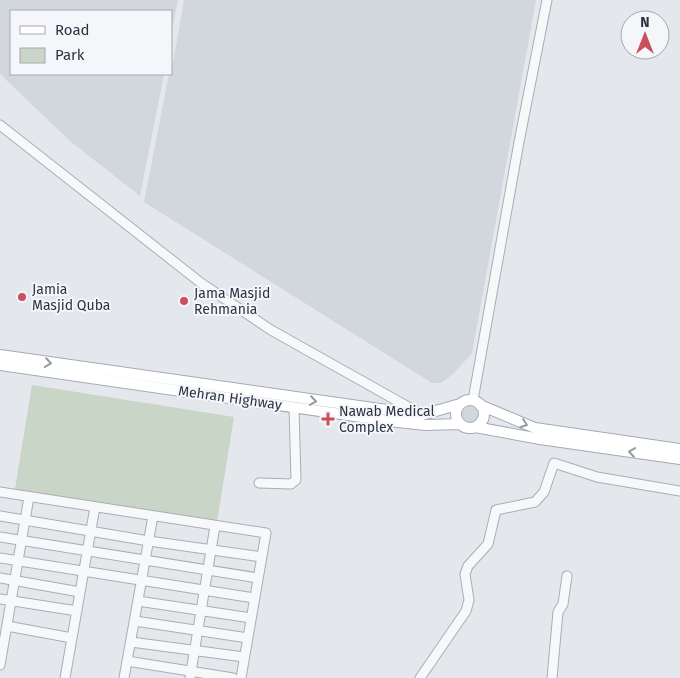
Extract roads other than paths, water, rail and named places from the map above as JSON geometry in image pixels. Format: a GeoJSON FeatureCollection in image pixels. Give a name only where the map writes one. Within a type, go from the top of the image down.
{"type":"FeatureCollection","features":[{"type":"Feature","properties":{"kind":"main road"},"geometry":{"type":"LineString","coordinates":[[0,355],[422,415],[460,404],[476,402],[535,428],[680,449]]}},
{"type":"Feature","properties":{"kind":"main road","name":"Mehran Highway"},"geometry":{"type":"LineString","coordinates":[[0,365],[425,425],[460,424]]}},
{"type":"Feature","properties":{"kind":"main road"},"geometry":{"type":"LineString","coordinates":[[474,427],[482,420],[483,415],[476,402]]}},
{"type":"Feature","properties":{"kind":"main road"},"geometry":{"type":"LineString","coordinates":[[460,404],[456,415],[460,424],[540,439],[680,459]]}},
{"type":"Feature","properties":{"kind":"street"},"geometry":{"type":"LineString","coordinates":[[476,402],[519,142],[547,0]]}},
{"type":"Feature","properties":{"kind":"street"},"geometry":{"type":"LineString","coordinates":[[0,125],[201,283],[271,330],[422,415]]}},
{"type":"Feature","properties":{"kind":"street"},"geometry":{"type":"LineString","coordinates":[[259,483],[291,484],[296,480],[294,408]]}},
{"type":"Feature","properties":{"kind":"street"},"geometry":{"type":"LineString","coordinates":[[420,678],[466,611],[469,600],[464,574],[468,566],[488,544],[496,510],[535,502],[544,492],[554,463],[597,477],[680,491]]}},
{"type":"Feature","properties":{"kind":"street"},"geometry":{"type":"LineString","coordinates":[[0,492],[266,533],[241,678]]}},
{"type":"Feature","properties":{"kind":"street"},"geometry":{"type":"LineString","coordinates":[[0,662],[5,623],[15,580],[29,497]]}},
{"type":"Feature","properties":{"kind":"street"},"geometry":{"type":"LineString","coordinates":[[65,678],[95,507]]}},
{"type":"Feature","properties":{"kind":"street"},"geometry":{"type":"LineString","coordinates":[[0,516],[148,541],[262,557]]}},
{"type":"Feature","properties":{"kind":"street"},"geometry":{"type":"LineString","coordinates":[[124,678],[153,516]]}},
{"type":"Feature","properties":{"kind":"street"},"geometry":{"type":"LineString","coordinates":[[190,675],[215,526]]}},
{"type":"Feature","properties":{"kind":"street"},"geometry":{"type":"LineString","coordinates":[[0,537],[258,578]]}},
{"type":"Feature","properties":{"kind":"street"},"geometry":{"type":"LineString","coordinates":[[0,558],[84,573],[254,598]]}},
{"type":"Feature","properties":{"kind":"street"},"geometry":{"type":"LineString","coordinates":[[552,678],[558,612],[563,604],[567,576]]}},
{"type":"Feature","properties":{"kind":"street"},"geometry":{"type":"LineString","coordinates":[[0,578],[80,592]]}},
{"type":"Feature","properties":{"kind":"street"},"geometry":{"type":"LineString","coordinates":[[0,599],[77,611]]}},
{"type":"Feature","properties":{"kind":"street"},"geometry":{"type":"LineString","coordinates":[[138,601],[251,618]]}},
{"type":"Feature","properties":{"kind":"street"},"geometry":{"type":"LineString","coordinates":[[134,621],[248,638]]}},
{"type":"Feature","properties":{"kind":"street"},"geometry":{"type":"LineString","coordinates":[[5,623],[72,638]]}},
{"type":"Feature","properties":{"kind":"street"},"geometry":{"type":"LineString","coordinates":[[131,642],[194,652],[244,657]]}},
{"type":"Feature","properties":{"kind":"street"},"geometry":{"type":"LineString","coordinates":[[127,661],[190,675],[233,678]]}},
{"type":"Feature","properties":{"kind":"place","name":"Jamia Masjid Quba"},"geometry":{"type":"Point","coordinates":[22,297]}},
{"type":"Feature","properties":{"kind":"place","name":"Jama Masjid Rehmania"},"geometry":{"type":"Point","coordinates":[184,301]}},
{"type":"Feature","properties":{"kind":"place","name":"Nawab Medical Complex"},"geometry":{"type":"Point","coordinates":[328,419]}}]}
